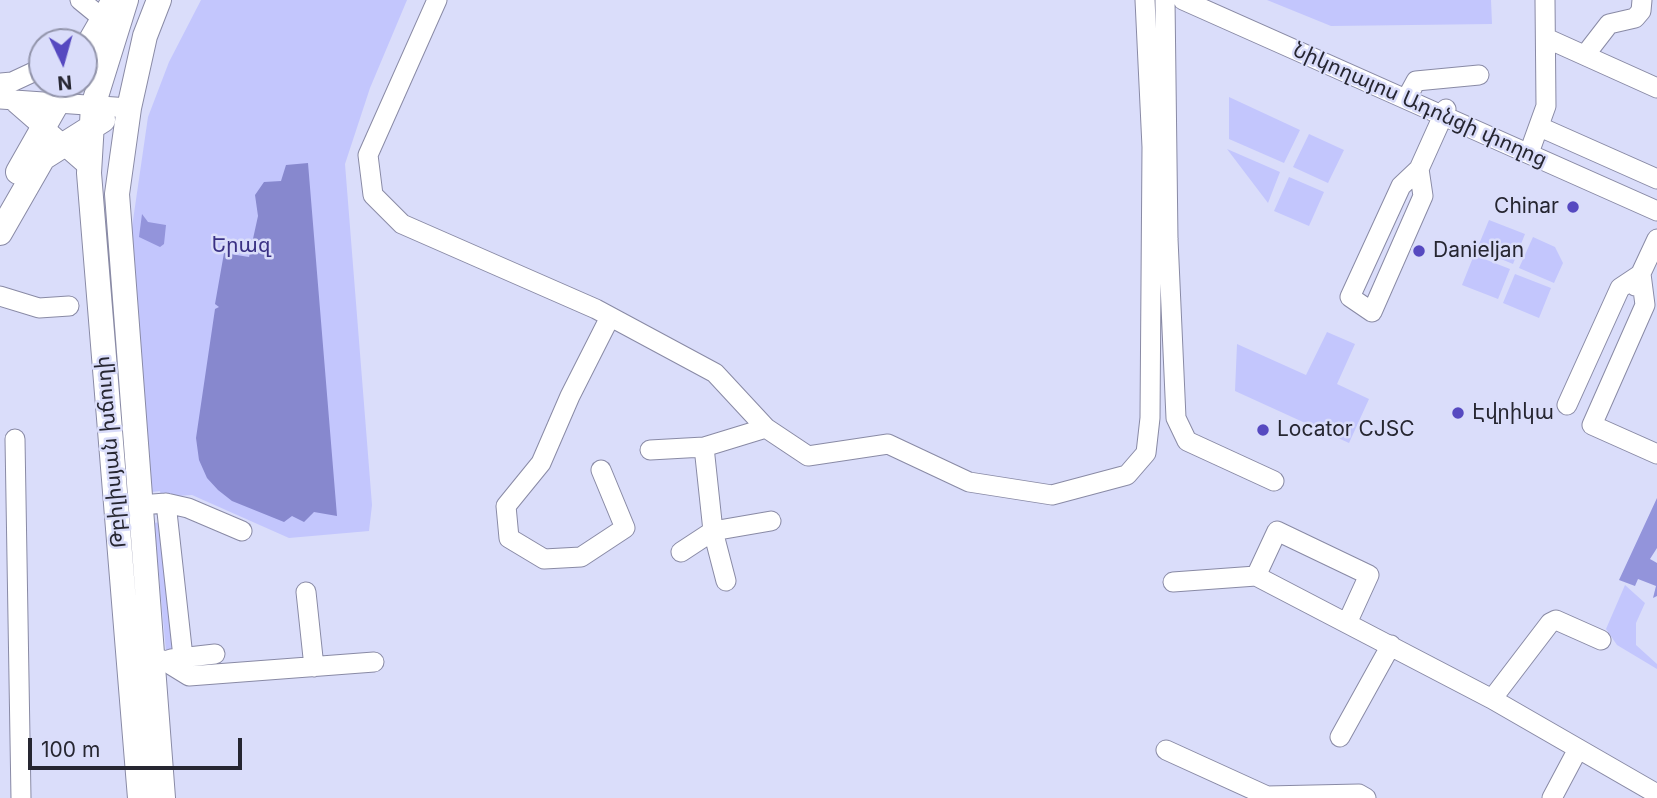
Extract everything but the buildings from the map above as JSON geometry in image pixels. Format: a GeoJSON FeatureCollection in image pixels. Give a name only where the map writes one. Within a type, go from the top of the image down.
{"type":"FeatureCollection","features":[{"type":"Feature","properties":{"kind":"main road","name":"Թբիլիսյան խճուղի"},"geometry":{"type":"LineString","coordinates":[[126,0],[93,115],[90,168],[156,661],[140,798]]}},
{"type":"Feature","properties":{"kind":"main road","name":"Թբիլիսյան խճուղի"},"geometry":{"type":"LineString","coordinates":[[159,0],[145,36],[129,108],[117,194],[140,513],[156,661],[163,798]]}},
{"type":"Feature","properties":{"kind":"main road"},"geometry":{"type":"LineString","coordinates":[[0,233],[45,144],[60,98]]}},
{"type":"Feature","properties":{"kind":"main road"},"geometry":{"type":"LineString","coordinates":[[0,203],[45,144],[93,115],[129,108]]}},
{"type":"Feature","properties":{"kind":"main road"},"geometry":{"type":"LineString","coordinates":[[45,144],[90,168]]}},
{"type":"Feature","properties":{"kind":"street"},"geometry":{"type":"LineString","coordinates":[[80,0],[105,14],[92,28]]}},
{"type":"Feature","properties":{"kind":"street"},"geometry":{"type":"LineString","coordinates":[[437,0],[369,155],[373,195],[402,224],[610,317],[715,373],[766,428],[808,456],[888,444],[969,482],[1052,495],[1127,475],[1146,453],[1150,418],[1152,147],[1145,0]]}},
{"type":"Feature","properties":{"kind":"street"},"geometry":{"type":"LineString","coordinates":[[1165,0],[1168,239],[1175,418],[1187,441],[1274,481]]}},
{"type":"Feature","properties":{"kind":"street","name":"Նիկողայոս Ադոնցի փողոց"},"geometry":{"type":"LineString","coordinates":[[1183,0],[1657,203]]}},
{"type":"Feature","properties":{"kind":"street","name":"Նիկողայոս Ադոնցի փողոց"},"geometry":{"type":"LineString","coordinates":[[1206,0],[1410,92],[1445,112]]}},
{"type":"Feature","properties":{"kind":"street"},"geometry":{"type":"LineString","coordinates":[[1531,150],[1546,106],[1545,0]]}},
{"type":"Feature","properties":{"kind":"street"},"geometry":{"type":"LineString","coordinates":[[1585,55],[1609,24],[1635,18],[1641,11],[1642,0]]}},
{"type":"Feature","properties":{"kind":"street"},"geometry":{"type":"LineString","coordinates":[[1546,38],[1657,88]]}},
{"type":"Feature","properties":{"kind":"street"},"geometry":{"type":"LineString","coordinates":[[0,83],[12,82],[28,75]]}},
{"type":"Feature","properties":{"kind":"street"},"geometry":{"type":"LineString","coordinates":[[1410,92],[1416,81],[1479,75]]}},
{"type":"Feature","properties":{"kind":"street"},"geometry":{"type":"LineString","coordinates":[[33,98],[10,102],[45,144]]}},
{"type":"Feature","properties":{"kind":"street"},"geometry":{"type":"LineString","coordinates":[[69,98],[93,115]]}},
{"type":"Feature","properties":{"kind":"street"},"geometry":{"type":"LineString","coordinates":[[1396,224],[1445,112]]}},
{"type":"Feature","properties":{"kind":"street"},"geometry":{"type":"LineString","coordinates":[[1540,127],[1657,178]]}},
{"type":"Feature","properties":{"kind":"street","name":"Նիկողայոս Ադոնցի փողոց"},"geometry":{"type":"LineString","coordinates":[[1531,150],[1657,211]]}},
{"type":"Feature","properties":{"kind":"street"},"geometry":{"type":"LineString","coordinates":[[1419,169],[1423,196],[1372,312],[1350,298],[1401,186],[1419,169]]}},
{"type":"Feature","properties":{"kind":"street"},"geometry":{"type":"LineString","coordinates":[[1614,333],[1657,239]]}},
{"type":"Feature","properties":{"kind":"street"},"geometry":{"type":"LineString","coordinates":[[1595,418],[1563,403],[1620,288],[1641,274]]}},
{"type":"Feature","properties":{"kind":"street"},"geometry":{"type":"LineString","coordinates":[[1641,274],[1645,305],[1592,425],[1657,454]]}},
{"type":"Feature","properties":{"kind":"street"},"geometry":{"type":"LineString","coordinates":[[0,296],[39,307],[69,306]]}},
{"type":"Feature","properties":{"kind":"street"},"geometry":{"type":"LineString","coordinates":[[601,470],[625,528],[581,557],[544,559],[509,538],[506,506],[541,463],[570,396],[610,317]]}},
{"type":"Feature","properties":{"kind":"street"},"geometry":{"type":"LineString","coordinates":[[650,450],[704,447],[766,428]]}},
{"type":"Feature","properties":{"kind":"street"},"geometry":{"type":"LineString","coordinates":[[15,439],[21,798]]}},
{"type":"Feature","properties":{"kind":"street"},"geometry":{"type":"LineString","coordinates":[[704,447],[713,531],[726,581]]}},
{"type":"Feature","properties":{"kind":"street"},"geometry":{"type":"LineString","coordinates":[[140,513],[188,508],[242,531]]}},
{"type":"Feature","properties":{"kind":"street"},"geometry":{"type":"LineString","coordinates":[[156,661],[167,510]]}},
{"type":"Feature","properties":{"kind":"street"},"geometry":{"type":"LineString","coordinates":[[681,552],[713,531],[771,521]]}},
{"type":"Feature","properties":{"kind":"street"},"geometry":{"type":"LineString","coordinates":[[1256,576],[1277,531],[1368,575],[1348,621]]}},
{"type":"Feature","properties":{"kind":"street"},"geometry":{"type":"LineString","coordinates":[[1173,582],[1256,576],[1348,621],[1492,699],[1657,794]]}},
{"type":"Feature","properties":{"kind":"street"},"geometry":{"type":"LineString","coordinates":[[306,592],[314,667]]}},
{"type":"Feature","properties":{"kind":"street"},"geometry":{"type":"LineString","coordinates":[[1492,699],[1550,623],[1556,620],[1601,640]]}},
{"type":"Feature","properties":{"kind":"street"},"geometry":{"type":"LineString","coordinates":[[1340,737],[1391,645]]}},
{"type":"Feature","properties":{"kind":"street"},"geometry":{"type":"LineString","coordinates":[[156,661],[215,654]]}},
{"type":"Feature","properties":{"kind":"street"},"geometry":{"type":"LineString","coordinates":[[156,661],[189,676],[374,662]]}},
{"type":"Feature","properties":{"kind":"street"},"geometry":{"type":"LineString","coordinates":[[1166,750],[1267,796],[1359,794],[1366,798]]}},
{"type":"Feature","properties":{"kind":"street"},"geometry":{"type":"LineString","coordinates":[[1552,798],[1578,750]]}},
{"type":"Feature","properties":{"kind":"green space","name":"Երազ"},"geometry":{"type":"Polygon","coordinates":[[[201,0],[407,0],[370,88],[345,164],[372,505],[369,531],[289,538],[192,495],[161,497],[160,491],[152,492],[130,241],[148,117],[169,62],[201,0]]]}},
{"type":"Feature","properties":{"kind":"green space"},"geometry":{"type":"Polygon","coordinates":[[[1267,0],[1491,0],[1492,24],[1331,26],[1267,0]]]}},
{"type":"Feature","properties":{"kind":"green space"},"geometry":{"type":"Polygon","coordinates":[[[1229,97],[1300,130],[1284,163],[1229,139],[1229,97]]]}},
{"type":"Feature","properties":{"kind":"green space"},"geometry":{"type":"Polygon","coordinates":[[[1309,134],[1344,150],[1328,183],[1293,167],[1309,134]]]}},
{"type":"Feature","properties":{"kind":"green space"},"geometry":{"type":"Polygon","coordinates":[[[1227,149],[1280,172],[1268,203],[1227,149]]]}},
{"type":"Feature","properties":{"kind":"green space"},"geometry":{"type":"Polygon","coordinates":[[[1289,177],[1324,192],[1309,226],[1274,211],[1289,177]]]}},
{"type":"Feature","properties":{"kind":"green space"},"geometry":{"type":"Polygon","coordinates":[[[1489,220],[1525,234],[1513,264],[1477,249],[1489,220]]]}},
{"type":"Feature","properties":{"kind":"green space"},"geometry":{"type":"Polygon","coordinates":[[[1533,237],[1555,247],[1563,263],[1554,283],[1519,268],[1533,237]]]}},
{"type":"Feature","properties":{"kind":"green space"},"geometry":{"type":"Polygon","coordinates":[[[1474,255],[1510,269],[1498,299],[1462,285],[1474,255]]]}},
{"type":"Feature","properties":{"kind":"green space"},"geometry":{"type":"Polygon","coordinates":[[[1515,274],[1551,288],[1539,318],[1503,303],[1515,274]]]}},
{"type":"Feature","properties":{"kind":"green space"},"geometry":{"type":"Polygon","coordinates":[[[1327,332],[1355,344],[1337,384],[1369,399],[1349,443],[1235,391],[1237,344],[1306,375],[1327,332]]]}},
{"type":"Feature","properties":{"kind":"green space"},"geometry":{"type":"Polygon","coordinates":[[[161,522],[173,650],[166,651],[154,523],[161,522]]]}},
{"type":"Feature","properties":{"kind":"green space"},"geometry":{"type":"Polygon","coordinates":[[[1625,585],[1645,603],[1636,623],[1636,645],[1657,664],[1657,669],[1617,645],[1606,629],[1625,585]]]}},
{"type":"Feature","properties":{"kind":"shaded area"},"geometry":{"type":"Polygon","coordinates":[[[308,163],[337,516],[314,512],[304,522],[292,516],[284,522],[232,501],[218,490],[207,478],[199,460],[196,438],[215,309],[219,307],[215,304],[224,253],[249,257],[258,216],[255,195],[264,182],[281,181],[286,165],[308,163]]]}},
{"type":"Feature","properties":{"kind":"shaded area"},"geometry":{"type":"Polygon","coordinates":[[[142,214],[148,222],[166,225],[164,244],[160,247],[139,237],[142,214]]]}},
{"type":"Feature","properties":{"kind":"shaded area"},"geometry":{"type":"Polygon","coordinates":[[[1657,498],[1657,548],[1650,559],[1657,563],[1657,596],[1653,598],[1656,586],[1638,579],[1635,586],[1619,580],[1657,498]]]}},
{"type":"Feature","properties":{"kind":"place","name":"Chinar"},"geometry":{"type":"Point","coordinates":[1573,207]}},
{"type":"Feature","properties":{"kind":"place","name":"Danieljan"},"geometry":{"type":"Point","coordinates":[1419,251]}},
{"type":"Feature","properties":{"kind":"place","name":"Էվրիկա"},"geometry":{"type":"Point","coordinates":[1458,413]}},
{"type":"Feature","properties":{"kind":"place","name":"Locator CJSC"},"geometry":{"type":"Point","coordinates":[1263,430]}}]}
